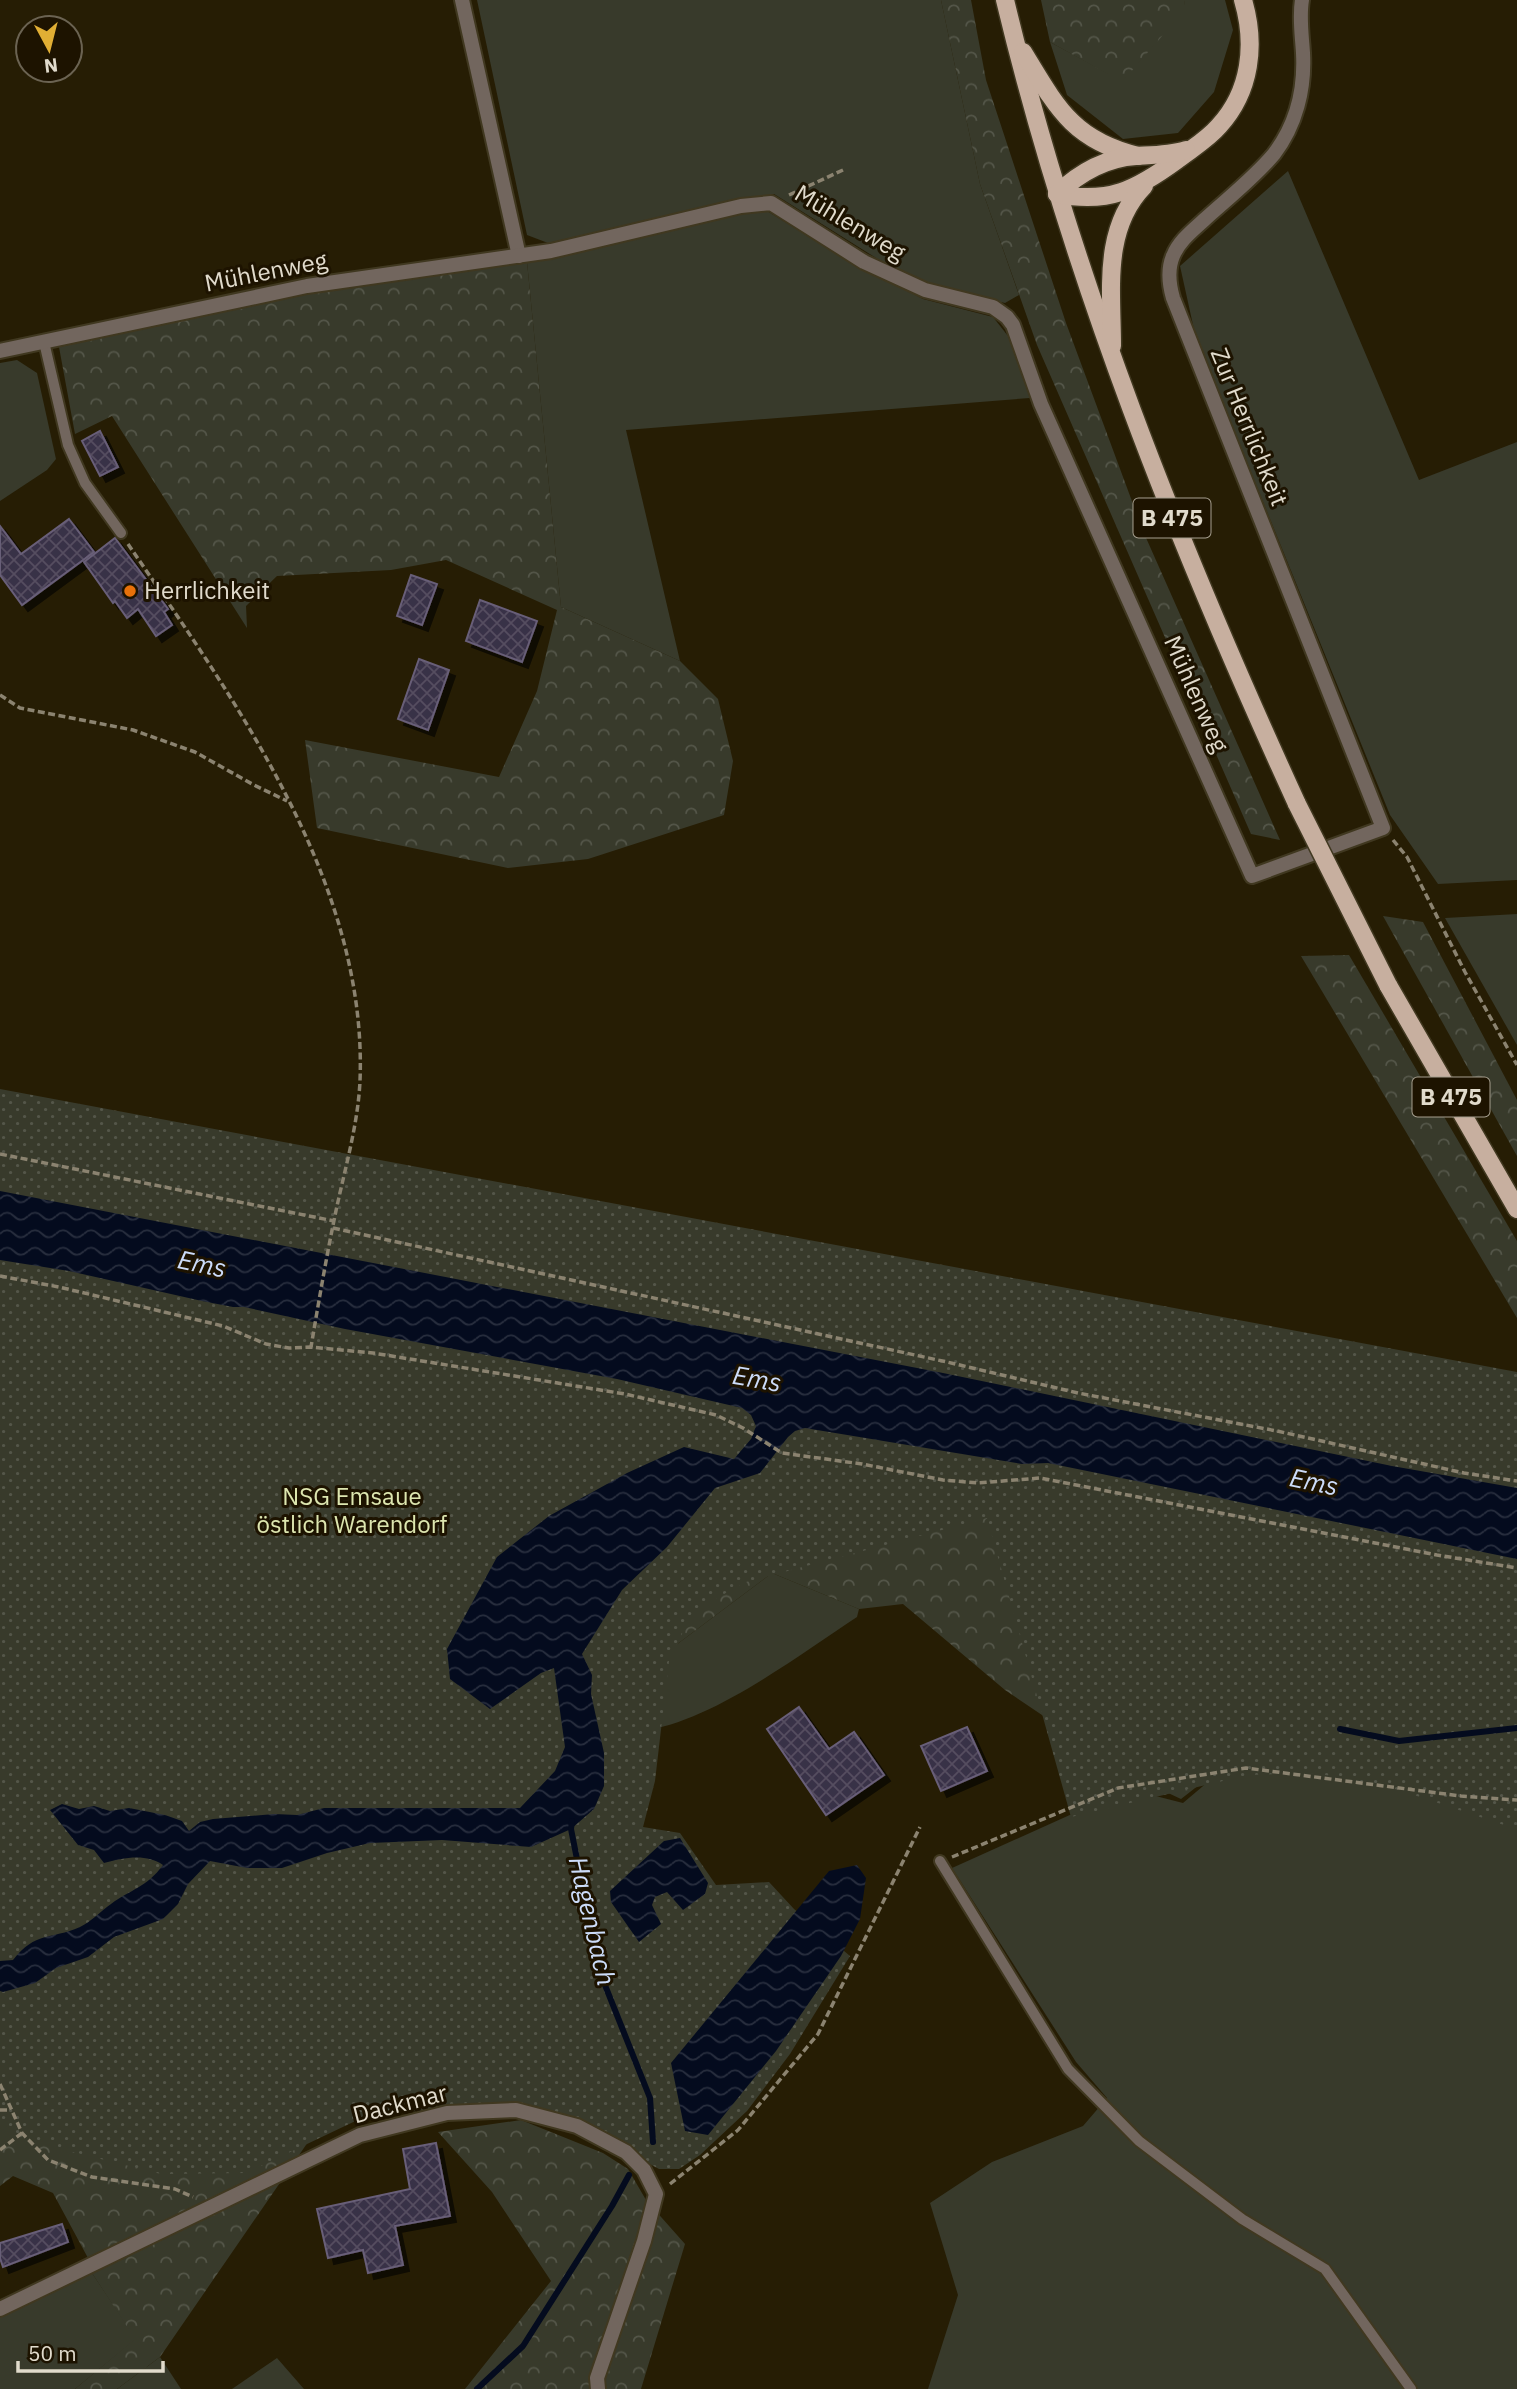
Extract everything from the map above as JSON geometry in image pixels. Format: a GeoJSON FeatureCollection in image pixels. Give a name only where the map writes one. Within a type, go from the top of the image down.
{"type":"FeatureCollection","features":[{"type":"Feature","properties":{"kind":"main road","name":"B 475"},"geometry":{"type":"LineString","coordinates":[[1005,0],[1057,194],[1112,360],[1204,597],[1297,804],[1388,985],[1517,1209]]}},
{"type":"Feature","properties":{"kind":"main road"},"geometry":{"type":"LineString","coordinates":[[1112,360],[1112,266],[1115,239],[1125,213],[1140,190],[1218,127],[1229,114],[1244,85],[1251,49],[1243,0]]}},
{"type":"Feature","properties":{"kind":"main road"},"geometry":{"type":"LineString","coordinates":[[1013,35],[1056,106],[1068,119],[1095,140],[1138,156]]}},
{"type":"Feature","properties":{"kind":"main road"},"geometry":{"type":"LineString","coordinates":[[1057,194],[1068,183],[1093,168],[1122,158],[1166,154],[1193,148]]}},
{"type":"Feature","properties":{"kind":"main road"},"geometry":{"type":"LineString","coordinates":[[1057,194],[1092,198],[1109,196],[1150,180]]}},
{"type":"Feature","properties":{"kind":"street"},"geometry":{"type":"LineString","coordinates":[[462,0],[519,256]]}},
{"type":"Feature","properties":{"kind":"street","name":"Zur Herrlichkeit"},"geometry":{"type":"LineString","coordinates":[[1302,0],[1300,12],[1303,75],[1301,93],[1290,127],[1263,166],[1183,240],[1172,258],[1169,278],[1173,298],[1383,828]]}},
{"type":"Feature","properties":{"kind":"street","name":"Mühlenweg"},"geometry":{"type":"LineString","coordinates":[[0,351],[307,286],[551,251],[741,206],[771,203],[864,262],[925,290],[993,307],[1013,324],[1041,404],[1252,876],[1383,828]]}},
{"type":"Feature","properties":{"kind":"street","name":"Dackmar"},"geometry":{"type":"LineString","coordinates":[[0,2309],[360,2135],[447,2113],[516,2110],[578,2126],[626,2152],[644,2170],[656,2194]]}},
{"type":"Feature","properties":{"kind":"street"},"geometry":{"type":"LineString","coordinates":[[598,2389],[597,2378],[644,2241],[656,2194]]}},
{"type":"Feature","properties":{"kind":"lane"},"geometry":{"type":"LineString","coordinates":[[44,342],[68,445],[85,482],[121,533]]}},
{"type":"Feature","properties":{"kind":"lane"},"geometry":{"type":"LineString","coordinates":[[940,1861],[1068,2069],[1139,2141],[1242,2219],[1325,2269],[1411,2389]]}},
{"type":"Feature","properties":{"kind":"path"},"geometry":{"type":"LineString","coordinates":[[771,203],[843,170]]}},
{"type":"Feature","properties":{"kind":"path"},"geometry":{"type":"LineString","coordinates":[[121,533],[252,732],[320,867],[335,917],[356,1007],[360,1045],[359,1083],[352,1138],[311,1347]]}},
{"type":"Feature","properties":{"kind":"path"},"geometry":{"type":"LineString","coordinates":[[0,695],[20,708],[133,730],[195,752],[289,802]]}},
{"type":"Feature","properties":{"kind":"path"},"geometry":{"type":"LineString","coordinates":[[1383,828],[1406,857],[1517,1065]]}},
{"type":"Feature","properties":{"kind":"path"},"geometry":{"type":"LineString","coordinates":[[0,1154],[334,1221]]}},
{"type":"Feature","properties":{"kind":"path"},"geometry":{"type":"LineString","coordinates":[[333,1228],[1078,1393],[1253,1426],[1464,1473],[1517,1481]]}},
{"type":"Feature","properties":{"kind":"path"},"geometry":{"type":"LineString","coordinates":[[0,1276],[59,1287],[223,1326],[266,1344],[373,1353],[625,1394],[716,1415],[743,1428],[782,1453],[862,1464],[943,1480],[978,1483],[1040,1478],[1517,1568]]}},
{"type":"Feature","properties":{"kind":"path"},"geometry":{"type":"LineString","coordinates":[[940,1861],[1118,1788],[1246,1768],[1461,1796],[1517,1800]]}},
{"type":"Feature","properties":{"kind":"path"},"geometry":{"type":"LineString","coordinates":[[656,2194],[738,2130],[818,2034],[920,1827]]}},
{"type":"Feature","properties":{"kind":"path"},"geometry":{"type":"LineString","coordinates":[[0,2084],[22,2133],[48,2160],[92,2177],[174,2189],[211,2205]]}},
{"type":"Feature","properties":{"kind":"path"},"geometry":{"type":"LineString","coordinates":[[0,2110],[10,2110]]}},
{"type":"Feature","properties":{"kind":"path"},"geometry":{"type":"LineString","coordinates":[[0,2150],[22,2133]]}},
{"type":"Feature","properties":{"kind":"green space"},"geometry":{"type":"Polygon","coordinates":[[[477,0],[941,0],[980,184],[1019,295],[1005,303],[929,286],[892,268],[774,194],[548,243],[527,235],[477,0]]]}},
{"type":"Feature","properties":{"kind":"green space"},"geometry":{"type":"Polygon","coordinates":[[[941,0],[971,0],[986,80],[1066,323],[1143,531],[1280,840],[1251,834],[1037,345],[980,184],[941,0]]]}},
{"type":"Feature","properties":{"kind":"green space"},"geometry":{"type":"Polygon","coordinates":[[[1041,0],[1185,0],[1184,11],[1122,82],[1050,42],[1041,0]]]}},
{"type":"Feature","properties":{"kind":"green space"},"geometry":{"type":"Polygon","coordinates":[[[1185,0],[1225,0],[1233,30],[1214,92],[1178,133],[1123,139],[1067,95],[1050,42],[1122,81],[1183,11],[1185,0]]]}},
{"type":"Feature","properties":{"kind":"green space"},"geometry":{"type":"Polygon","coordinates":[[[1288,171],[1419,480],[1517,442],[1517,880],[1438,884],[1390,815],[1195,334],[1180,266],[1288,171]]]}},
{"type":"Feature","properties":{"kind":"green space"},"geometry":{"type":"Polygon","coordinates":[[[767,211],[838,254],[923,299],[993,317],[1008,336],[1030,398],[626,430],[680,661],[561,607],[527,262],[728,216],[767,211]]]}},
{"type":"Feature","properties":{"kind":"green space"},"geometry":{"type":"Polygon","coordinates":[[[527,262],[561,607],[680,661],[718,699],[733,761],[724,815],[588,859],[508,868],[317,828],[305,740],[499,777],[537,691],[557,610],[446,560],[391,570],[277,576],[246,606],[247,628],[112,416],[75,434],[59,347],[307,294],[527,262]]]}},
{"type":"Feature","properties":{"kind":"green space"},"geometry":{"type":"Polygon","coordinates":[[[17,360],[37,373],[56,459],[47,470],[0,501],[0,363],[17,360]]]}},
{"type":"Feature","properties":{"kind":"green space"},"geometry":{"type":"Polygon","coordinates":[[[1517,914],[1517,1045],[1445,918],[1517,914]]]}},
{"type":"Feature","properties":{"kind":"green space"},"geometry":{"type":"Polygon","coordinates":[[[1383,916],[1423,922],[1517,1100],[1517,1156],[1383,916]]]}},
{"type":"Feature","properties":{"kind":"green space"},"geometry":{"type":"Polygon","coordinates":[[[1349,955],[1517,1241],[1517,1318],[1301,956],[1349,955]]]}},
{"type":"Feature","properties":{"kind":"green space","name":"NSG Emsaue östlich Warendorf"},"geometry":{"type":"Polygon","coordinates":[[[0,1089],[1517,1372],[1517,1826],[1510,1827],[1399,1790],[1316,1773],[1248,1775],[1071,1817],[987,1518],[746,1582],[704,1605],[687,1623],[669,1661],[655,1781],[643,1827],[680,1833],[716,1885],[769,1882],[794,1909],[850,1956],[790,2054],[747,2111],[700,2155],[679,2169],[659,2169],[644,2161],[607,2132],[580,2121],[441,2109],[368,2115],[246,2173],[161,2174],[69,2151],[0,2128],[0,1089]]]}},
{"type":"Feature","properties":{"kind":"green space"},"geometry":{"type":"Polygon","coordinates":[[[964,1482],[1236,1756],[1181,1799],[1134,1777],[1005,1690],[903,1604],[859,1609],[772,1573],[672,1648],[532,1976],[308,2142],[160,2357],[117,2389],[75,2389],[135,2339],[92,2273],[88,2258],[53,2193],[13,2176],[0,2186],[0,1991],[582,1654],[964,1482]]]}},
{"type":"Feature","properties":{"kind":"green space"},"geometry":{"type":"Polygon","coordinates":[[[772,1573],[859,1609],[857,1617],[753,1686],[724,1702],[667,1725],[640,1731],[672,1648],[772,1573]]]}},
{"type":"Feature","properties":{"kind":"green space"},"geometry":{"type":"Polygon","coordinates":[[[1235,1759],[1517,1786],[1517,2389],[928,2389],[958,2295],[930,2203],[992,2162],[1083,2126],[1107,2098],[1076,2062],[952,1868],[1103,1800],[1136,1791],[1183,1803],[1235,1759]]]}},
{"type":"Feature","properties":{"kind":"green space"},"geometry":{"type":"Polygon","coordinates":[[[521,2120],[603,2153],[628,2169],[646,2200],[685,2244],[641,2389],[465,2389],[551,2281],[492,2192],[438,2132],[521,2120]]]}},
{"type":"Feature","properties":{"kind":"green space"},"geometry":{"type":"Polygon","coordinates":[[[92,2273],[136,2339],[75,2389],[0,2389],[0,2317],[92,2273]]]}},
{"type":"Feature","properties":{"kind":"green space"},"geometry":{"type":"Polygon","coordinates":[[[160,2357],[181,2389],[117,2389],[160,2357]]]}},
{"type":"Feature","properties":{"kind":"green space"},"geometry":{"type":"Polygon","coordinates":[[[277,2358],[304,2389],[232,2389],[277,2358]]]}},
{"type":"Feature","properties":{"kind":"water","name":"Ems"},"geometry":{"type":"Polygon","coordinates":[[[0,1191],[943,1373],[1392,1466],[1517,1488],[1517,1559],[1048,1463],[1022,1464],[805,1428],[788,1437],[760,1473],[715,1488],[667,1547],[622,1590],[582,1654],[592,1675],[591,1694],[604,1753],[604,1786],[594,1809],[571,1829],[531,1847],[442,1840],[370,1843],[327,1853],[282,1868],[247,1868],[210,1861],[188,1884],[178,1904],[163,1919],[114,1937],[88,1957],[56,1968],[35,1983],[3,1992],[0,1991],[0,1961],[13,1960],[36,1940],[84,1925],[144,1883],[163,1865],[142,1858],[104,1863],[94,1850],[78,1845],[50,1810],[62,1804],[79,1809],[94,1806],[110,1811],[129,1808],[165,1815],[182,1821],[189,1831],[200,1822],[213,1819],[297,1815],[324,1808],[520,1808],[555,1771],[565,1747],[554,1668],[541,1673],[490,1709],[450,1679],[447,1649],[497,1557],[549,1516],[627,1473],[684,1447],[734,1459],[751,1439],[756,1426],[751,1415],[742,1408],[617,1379],[345,1329],[69,1271],[0,1260],[0,1191]]]}},
{"type":"Feature","properties":{"kind":"water"},"geometry":{"type":"Polygon","coordinates":[[[680,1838],[708,1883],[705,1894],[683,1910],[667,1892],[655,1897],[652,1905],[661,1924],[639,1942],[611,1902],[610,1891],[664,1841],[680,1838]]]}},
{"type":"Feature","properties":{"kind":"water"},"geometry":{"type":"Polygon","coordinates":[[[857,1865],[866,1878],[860,1919],[841,1956],[776,2051],[708,2135],[685,2131],[671,2063],[829,1871],[857,1865]]]}},
{"type":"Feature","properties":{"kind":"building"},"geometry":{"type":"Polygon","coordinates":[[[100,431],[118,467],[100,476],[82,441],[100,431]]]}},
{"type":"Feature","properties":{"kind":"building"},"geometry":{"type":"Polygon","coordinates":[[[69,519],[94,552],[22,605],[0,575],[0,526],[21,554],[69,519]]]}},
{"type":"Feature","properties":{"kind":"building","name":"Herrlichkeit"},"geometry":{"type":"Polygon","coordinates":[[[115,538],[168,609],[164,612],[172,625],[156,636],[138,609],[127,618],[84,562],[115,538]]]}},
{"type":"Feature","properties":{"kind":"building"},"geometry":{"type":"Polygon","coordinates":[[[411,575],[437,584],[422,625],[397,616],[411,575]]]}},
{"type":"Feature","properties":{"kind":"building"},"geometry":{"type":"Polygon","coordinates":[[[480,600],[537,621],[522,662],[466,641],[480,600]]]}},
{"type":"Feature","properties":{"kind":"building"},"geometry":{"type":"Polygon","coordinates":[[[419,659],[449,670],[428,730],[398,719],[419,659]]]}},
{"type":"Feature","properties":{"kind":"building"},"geometry":{"type":"Polygon","coordinates":[[[799,1707],[829,1749],[854,1732],[884,1775],[826,1815],[767,1729],[799,1707]]]}},
{"type":"Feature","properties":{"kind":"building"},"geometry":{"type":"Polygon","coordinates":[[[967,1727],[987,1771],[941,1791],[921,1746],[967,1727]]]}},
{"type":"Feature","properties":{"kind":"building"},"geometry":{"type":"Polygon","coordinates":[[[436,2143],[450,2216],[395,2226],[403,2265],[368,2273],[363,2250],[328,2258],[317,2209],[410,2189],[403,2149],[436,2143]]]}},
{"type":"Feature","properties":{"kind":"building"},"geometry":{"type":"Polygon","coordinates":[[[62,2224],[68,2242],[3,2267],[0,2243],[62,2224]]]}},
{"type":"Feature","properties":{"kind":"waterway"},"geometry":{"type":"LineString","coordinates":[[1340,1729],[1399,1741],[1517,1728]]}},
{"type":"Feature","properties":{"kind":"waterway","name":"Hagenbach"},"geometry":{"type":"LineString","coordinates":[[572,1821],[571,1829],[599,1970],[650,2098],[653,2142]]}},
{"type":"Feature","properties":{"kind":"waterway","name":"Hagenbach"},"geometry":{"type":"LineString","coordinates":[[477,2389],[523,2346],[629,2175]]}},
{"type":"Feature","properties":{"kind":"place","name":"Herrlichkeit"},"geometry":{"type":"Point","coordinates":[130,591]}}]}
